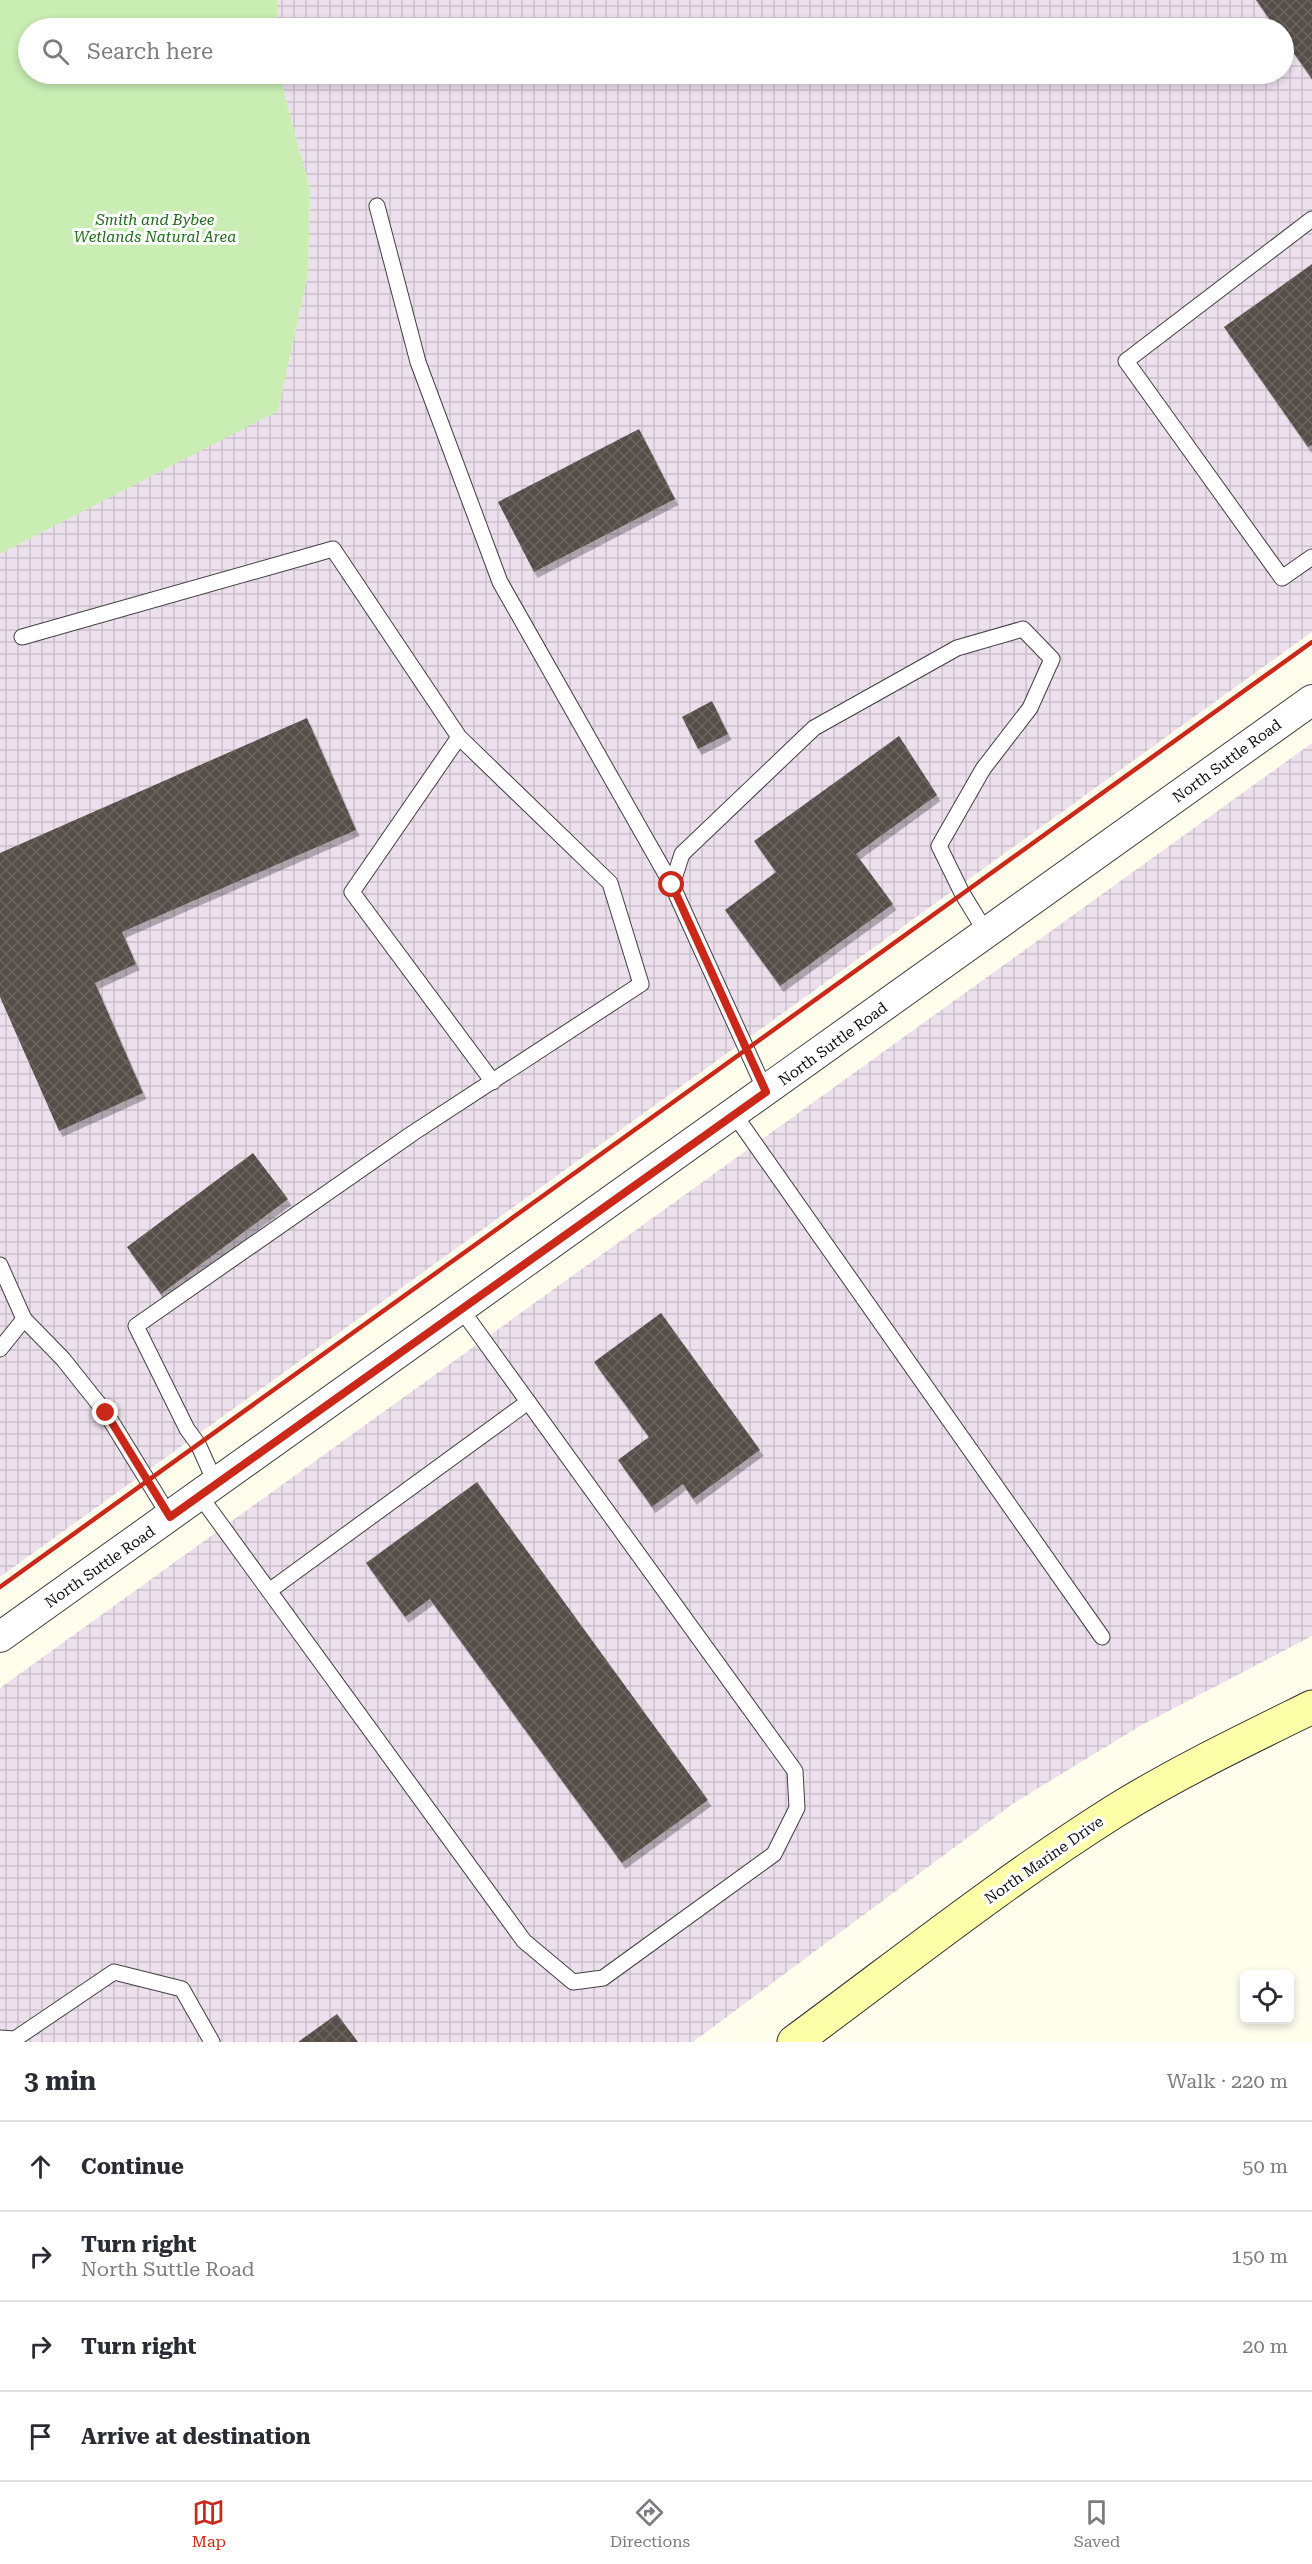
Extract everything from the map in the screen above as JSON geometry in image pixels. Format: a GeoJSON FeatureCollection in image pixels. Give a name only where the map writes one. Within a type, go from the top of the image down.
{"type":"FeatureCollection","features":[{"type":"Feature","properties":{"kind":"main road","name":"North Marine Drive"},"geometry":{"type":"LineString","coordinates":[[794,2042],[1032,1866],[1116,1811],[1196,1764],[1312,1707]]}},
{"type":"Feature","properties":{"kind":"street","name":"North Suttle Road"},"geometry":{"type":"LineString","coordinates":[[0,1637],[1312,700]]}},
{"type":"Feature","properties":{"kind":"lane"},"geometry":{"type":"LineString","coordinates":[[377,206],[418,362],[500,582],[672,885],[766,1092]]}},
{"type":"Feature","properties":{"kind":"lane"},"geometry":{"type":"LineString","coordinates":[[1312,219],[1126,361],[1282,578],[1312,557]]}},
{"type":"Feature","properties":{"kind":"lane"},"geometry":{"type":"LineString","coordinates":[[22,637],[333,549],[459,737],[610,883],[641,984],[413,1133],[136,1326],[187,1429],[198,1444],[208,1490],[269,1591],[524,1941],[573,1982],[603,1978],[774,1854],[797,1808],[795,1771],[461,1309]]}},
{"type":"Feature","properties":{"kind":"lane"},"geometry":{"type":"LineString","coordinates":[[672,885],[682,854],[814,728],[957,648],[1023,629],[1052,659],[1030,708],[983,769],[939,846],[962,893],[987,934]]}},
{"type":"Feature","properties":{"kind":"lane"},"geometry":{"type":"LineString","coordinates":[[459,737],[352,892],[492,1082]]}},
{"type":"Feature","properties":{"kind":"lane"},"geometry":{"type":"LineString","coordinates":[[734,1114],[1102,1637]]}},
{"type":"Feature","properties":{"kind":"lane"},"geometry":{"type":"LineString","coordinates":[[0,1265],[24,1319],[63,1359],[106,1413],[170,1517]]}},
{"type":"Feature","properties":{"kind":"lane"},"geometry":{"type":"LineString","coordinates":[[0,1349],[24,1319]]}},
{"type":"Feature","properties":{"kind":"lane"},"geometry":{"type":"LineString","coordinates":[[269,1591],[528,1402]]}},
{"type":"Feature","properties":{"kind":"lane"},"geometry":{"type":"LineString","coordinates":[[0,2038],[15,2039],[114,1972],[182,1989],[212,2042]]}},
{"type":"Feature","properties":{"kind":"shaded area"},"geometry":{"type":"Polygon","coordinates":[[[277,0],[1312,0],[1312,632],[0,1577],[0,554],[278,410],[308,274],[310,189],[282,84],[1294,84],[1294,18],[277,18],[277,0]]]}},
{"type":"Feature","properties":{"kind":"shaded area"},"geometry":{"type":"Polygon","coordinates":[[[1312,743],[1312,1636],[1140,1726],[1014,1803],[693,2042],[0,2042],[0,1688],[1312,743]]]}},
{"type":"Feature","properties":{"kind":"green space","name":"Smith and Bybee Wetlands Natural Area"},"geometry":{"type":"Polygon","coordinates":[[[0,0],[277,0],[277,18],[18,18],[18,84],[282,84],[310,189],[308,274],[278,411],[0,554],[0,0]]]}},
{"type":"Feature","properties":{"kind":"building"},"geometry":{"type":"Polygon","coordinates":[[[1256,0],[1312,0],[1312,79],[1294,53],[1294,18],[1269,18],[1256,0]]]}},
{"type":"Feature","properties":{"kind":"building"},"geometry":{"type":"Polygon","coordinates":[[[1312,264],[1312,445],[1308,447],[1224,327],[1312,264]]]}},
{"type":"Feature","properties":{"kind":"building"},"geometry":{"type":"Polygon","coordinates":[[[639,429],[675,499],[534,572],[498,502],[639,429]]]}},
{"type":"Feature","properties":{"kind":"building"},"geometry":{"type":"Polygon","coordinates":[[[712,701],[728,734],[698,749],[682,717],[712,701]]]}},
{"type":"Feature","properties":{"kind":"building"},"geometry":{"type":"Polygon","coordinates":[[[307,718],[356,830],[122,932],[136,964],[95,983],[143,1093],[59,1131],[0,997],[0,853],[307,718]]]}},
{"type":"Feature","properties":{"kind":"building"},"geometry":{"type":"Polygon","coordinates":[[[899,736],[937,795],[856,854],[893,904],[780,986],[725,910],[776,872],[754,841],[899,736]]]}},
{"type":"Feature","properties":{"kind":"building"},"geometry":{"type":"Polygon","coordinates":[[[253,1153],[288,1199],[161,1294],[127,1247],[253,1153]]]}},
{"type":"Feature","properties":{"kind":"building"},"geometry":{"type":"Polygon","coordinates":[[[661,1313],[760,1450],[693,1499],[683,1484],[652,1507],[618,1460],[649,1437],[594,1362],[661,1313]]]}},
{"type":"Feature","properties":{"kind":"building"},"geometry":{"type":"Polygon","coordinates":[[[477,1482],[708,1800],[622,1863],[430,1599],[405,1617],[366,1563],[477,1482]]]}},
{"type":"Feature","properties":{"kind":"building"},"geometry":{"type":"Polygon","coordinates":[[[337,2014],[358,2042],[298,2042],[337,2014]]]}},
{"type":"Feature","properties":{"kind":"railway"},"geometry":{"type":"LineString","coordinates":[[0,1587],[1312,642]]}},
{"type":"Feature","properties":{"kind":"route"},"geometry":{"type":"LineString","coordinates":[[106,1413],[170,1517],[766,1092],[672,885]]}}]}
